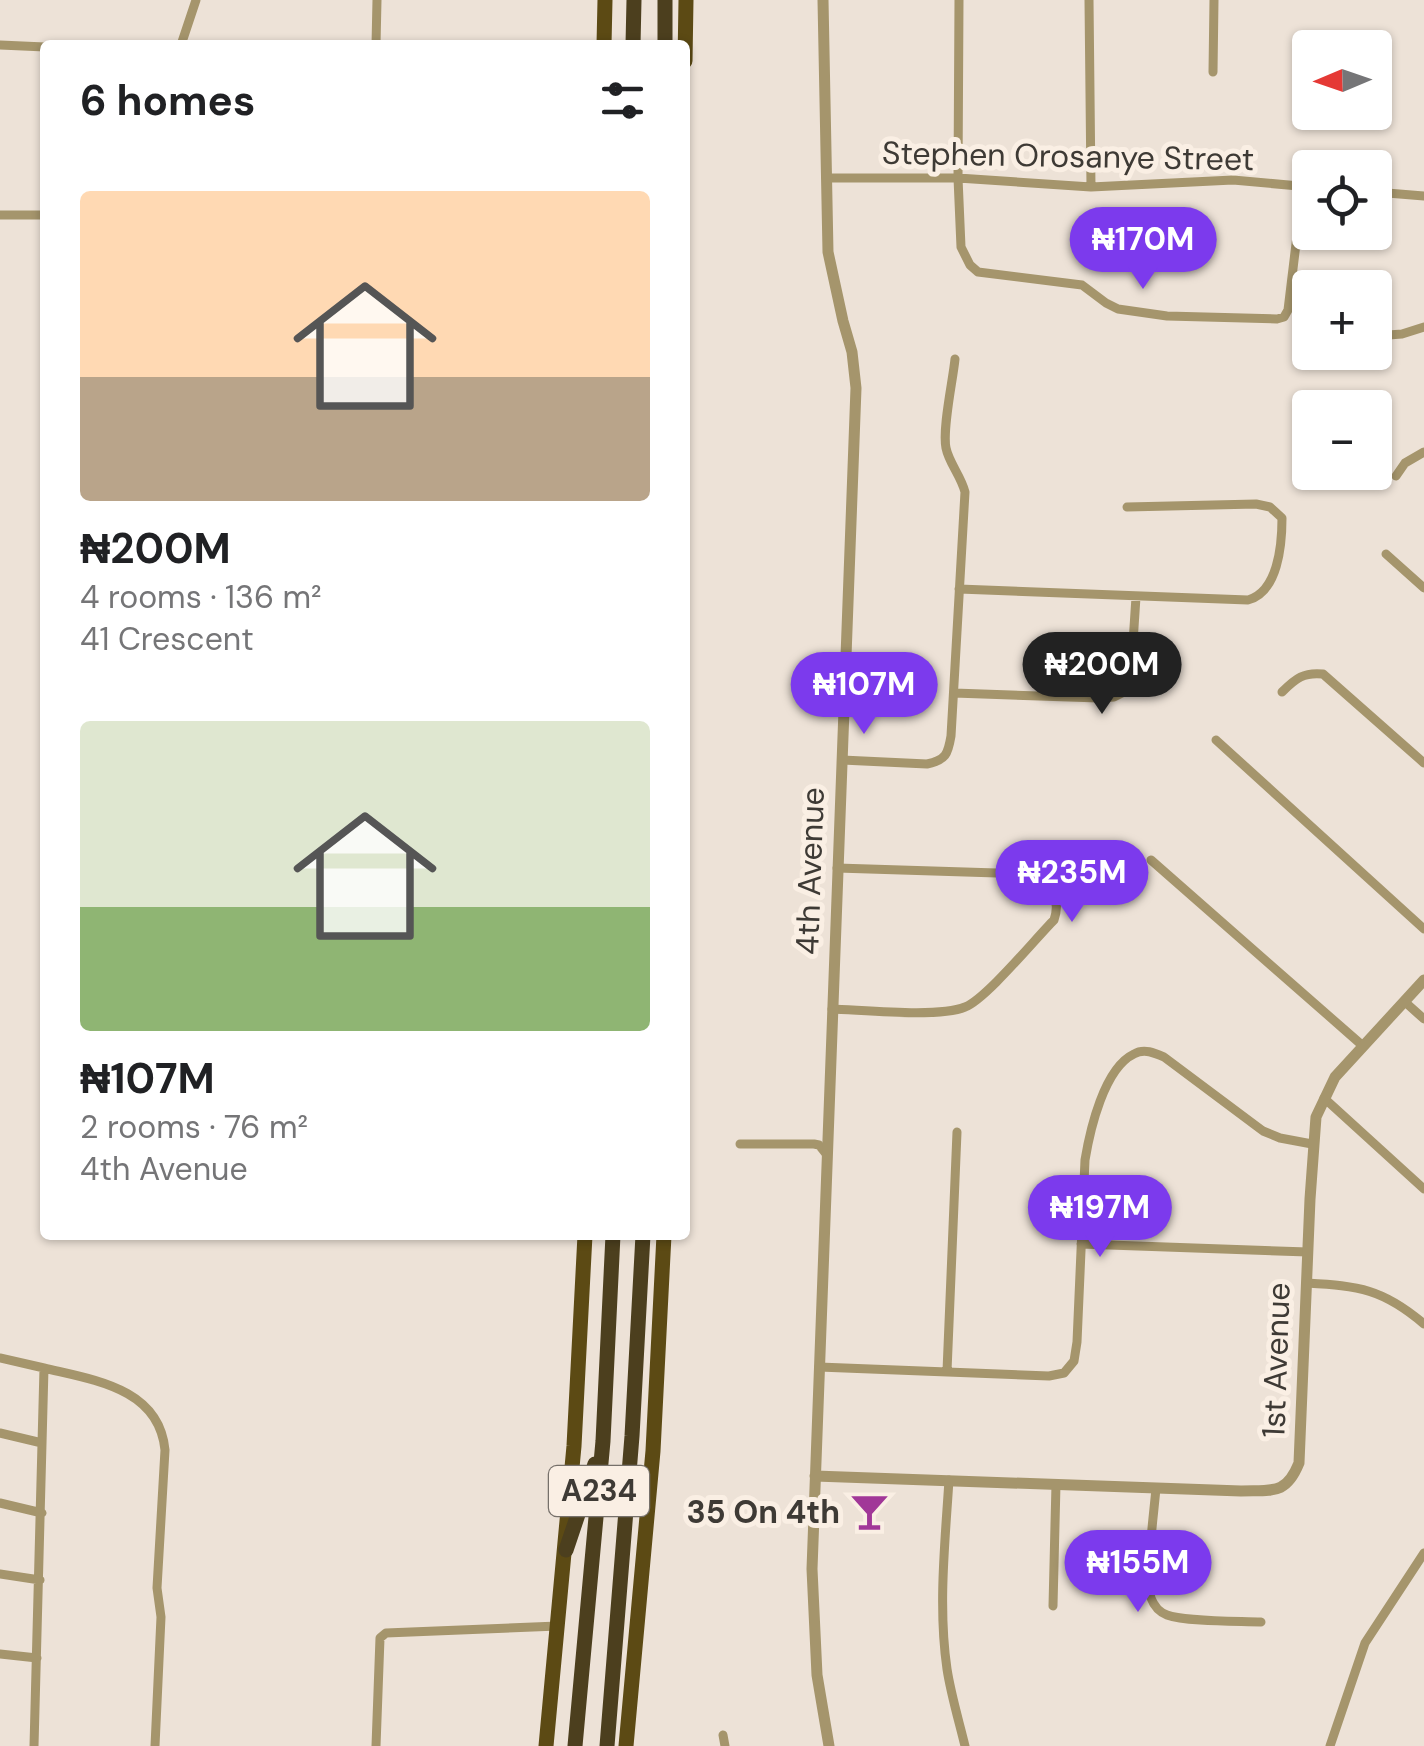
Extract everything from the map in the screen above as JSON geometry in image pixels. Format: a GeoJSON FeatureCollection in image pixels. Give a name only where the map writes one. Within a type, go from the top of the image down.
{"type":"FeatureCollection","features":[{"type":"Feature","properties":{"kind":"highway"},"geometry":{"type":"LineString","coordinates":[[604,40],[605,0]]}},
{"type":"Feature","properties":{"kind":"highway"},"geometry":{"type":"LineString","coordinates":[[634,0],[634,40]]}},
{"type":"Feature","properties":{"kind":"highway"},"geometry":{"type":"LineString","coordinates":[[665,0],[665,40]]}},
{"type":"Feature","properties":{"kind":"highway"},"geometry":{"type":"LineString","coordinates":[[685,40],[686,0]]}},
{"type":"Feature","properties":{"kind":"highway"},"geometry":{"type":"LineString","coordinates":[[546,1746],[580,1365],[584,1240]]}},
{"type":"Feature","properties":{"kind":"highway","name":"A234"},"geometry":{"type":"LineString","coordinates":[[575,1746],[603,1442],[613,1240]]}},
{"type":"Feature","properties":{"kind":"highway","name":"A234"},"geometry":{"type":"LineString","coordinates":[[607,1745],[632,1436],[643,1240]]}},
{"type":"Feature","properties":{"kind":"highway"},"geometry":{"type":"LineString","coordinates":[[626,1746],[654,1451],[664,1240]]}},
{"type":"Feature","properties":{"kind":"highway"},"geometry":{"type":"LineString","coordinates":[[566,1550],[603,1442]]}},
{"type":"Feature","properties":{"kind":"street"},"geometry":{"type":"LineString","coordinates":[[183,40],[196,0]]}},
{"type":"Feature","properties":{"kind":"street"},"geometry":{"type":"LineString","coordinates":[[376,40],[377,0]]}},
{"type":"Feature","properties":{"kind":"street","name":"4th Avenue"},"geometry":{"type":"LineString","coordinates":[[823,0],[828,252],[852,352],[856,388],[812,1570],[817,1675],[829,1746]]}},
{"type":"Feature","properties":{"kind":"street"},"geometry":{"type":"LineString","coordinates":[[958,0],[961,248],[978,272],[1082,285],[1118,308],[1167,316],[1277,318],[1284,317],[1288,310],[1297,250]]}},
{"type":"Feature","properties":{"kind":"street"},"geometry":{"type":"LineString","coordinates":[[1089,0],[1091,186]]}},
{"type":"Feature","properties":{"kind":"street"},"geometry":{"type":"LineString","coordinates":[[1213,72],[1214,0]]}},
{"type":"Feature","properties":{"kind":"street"},"geometry":{"type":"LineString","coordinates":[[0,45],[40,47]]}},
{"type":"Feature","properties":{"kind":"street","name":"Stephen Orosanye Street"},"geometry":{"type":"LineString","coordinates":[[826,178],[958,178],[1091,186],[1233,180],[1292,185]]}},
{"type":"Feature","properties":{"kind":"street"},"geometry":{"type":"LineString","coordinates":[[1392,193],[1424,196]]}},
{"type":"Feature","properties":{"kind":"street"},"geometry":{"type":"LineString","coordinates":[[0,215],[40,215]]}},
{"type":"Feature","properties":{"kind":"street"},"geometry":{"type":"LineString","coordinates":[[1392,335],[1424,327]]}},
{"type":"Feature","properties":{"kind":"street"},"geometry":{"type":"LineString","coordinates":[[842,760],[927,764],[940,762],[948,751],[952,736],[965,492],[945,440],[956,359]]}},
{"type":"Feature","properties":{"kind":"street"},"geometry":{"type":"LineString","coordinates":[[1396,476],[1405,463],[1424,452]]}},
{"type":"Feature","properties":{"kind":"street"},"geometry":{"type":"LineString","coordinates":[[958,590],[1248,600],[1260,597],[1269,588],[1282,533],[1282,518],[1270,507],[1126,506]]}},
{"type":"Feature","properties":{"kind":"street"},"geometry":{"type":"LineString","coordinates":[[1386,554],[1424,588]]}},
{"type":"Feature","properties":{"kind":"street"},"geometry":{"type":"LineString","coordinates":[[954,693],[1099,698],[1124,692],[1131,673],[1136,597]]}},
{"type":"Feature","properties":{"kind":"street"},"geometry":{"type":"LineString","coordinates":[[1282,692],[1300,676],[1323,674],[1424,763]]}},
{"type":"Feature","properties":{"kind":"street"},"geometry":{"type":"LineString","coordinates":[[1216,740],[1424,929]]}},
{"type":"Feature","properties":{"kind":"street"},"geometry":{"type":"LineString","coordinates":[[1152,860],[1363,1046]]}},
{"type":"Feature","properties":{"kind":"street"},"geometry":{"type":"LineString","coordinates":[[832,1009],[944,1012],[966,1007],[984,994],[1054,920],[1058,908],[1048,888],[1019,876],[838,868]]}},
{"type":"Feature","properties":{"kind":"street","name":"1st Avenue"},"geometry":{"type":"LineString","coordinates":[[816,1476],[1156,1488],[1282,1488],[1292,1479],[1299,1463],[1316,1117],[1335,1077],[1424,980]]}},
{"type":"Feature","properties":{"kind":"street"},"geometry":{"type":"LineString","coordinates":[[1405,1002],[1424,1018]]}},
{"type":"Feature","properties":{"kind":"street"},"geometry":{"type":"LineString","coordinates":[[820,1367],[1049,1376],[1064,1373],[1074,1362],[1077,1342],[1085,1160],[1090,1131],[1114,1074],[1134,1054],[1152,1052],[1164,1057],[1263,1132],[1312,1144]]}},
{"type":"Feature","properties":{"kind":"street"},"geometry":{"type":"LineString","coordinates":[[1324,1098],[1424,1189]]}},
{"type":"Feature","properties":{"kind":"street"},"geometry":{"type":"LineString","coordinates":[[947,1371],[957,1132]]}},
{"type":"Feature","properties":{"kind":"street"},"geometry":{"type":"LineString","coordinates":[[740,1144],[814,1144],[827,1155]]}},
{"type":"Feature","properties":{"kind":"street"},"geometry":{"type":"LineString","coordinates":[[1081,1244],[1308,1252]]}},
{"type":"Feature","properties":{"kind":"street"},"geometry":{"type":"LineString","coordinates":[[1307,1283],[1360,1288],[1384,1295],[1424,1324]]}},
{"type":"Feature","properties":{"kind":"street"},"geometry":{"type":"LineString","coordinates":[[0,1358],[102,1382],[130,1394],[151,1412],[164,1432],[155,1746]]}},
{"type":"Feature","properties":{"kind":"street"},"geometry":{"type":"LineString","coordinates":[[34,1746],[44,1368]]}},
{"type":"Feature","properties":{"kind":"street"},"geometry":{"type":"LineString","coordinates":[[0,1433],[42,1443]]}},
{"type":"Feature","properties":{"kind":"street"},"geometry":{"type":"LineString","coordinates":[[949,1480],[942,1583],[945,1646],[965,1746]]}},
{"type":"Feature","properties":{"kind":"street"},"geometry":{"type":"LineString","coordinates":[[1053,1606],[1056,1484]]}},
{"type":"Feature","properties":{"kind":"street"},"geometry":{"type":"LineString","coordinates":[[1156,1488],[1150,1576],[1150,1596],[1155,1607],[1164,1614],[1182,1618],[1261,1622]]}},
{"type":"Feature","properties":{"kind":"street"},"geometry":{"type":"LineString","coordinates":[[0,1503],[42,1513]]}},
{"type":"Feature","properties":{"kind":"street"},"geometry":{"type":"LineString","coordinates":[[1330,1746],[1365,1643],[1424,1553]]}},
{"type":"Feature","properties":{"kind":"street"},"geometry":{"type":"LineString","coordinates":[[0,1574],[40,1580]]}},
{"type":"Feature","properties":{"kind":"street"},"geometry":{"type":"LineString","coordinates":[[376,1746],[380,1638],[386,1633],[558,1626]]}},
{"type":"Feature","properties":{"kind":"street"},"geometry":{"type":"LineString","coordinates":[[0,1654],[38,1658]]}},
{"type":"Feature","properties":{"kind":"street"},"geometry":{"type":"LineString","coordinates":[[723,1734],[725,1746]]}},
{"type":"Feature","properties":{"kind":"place","name":"35 On 4th"},"geometry":{"type":"Point","coordinates":[870,1512]}}]}
